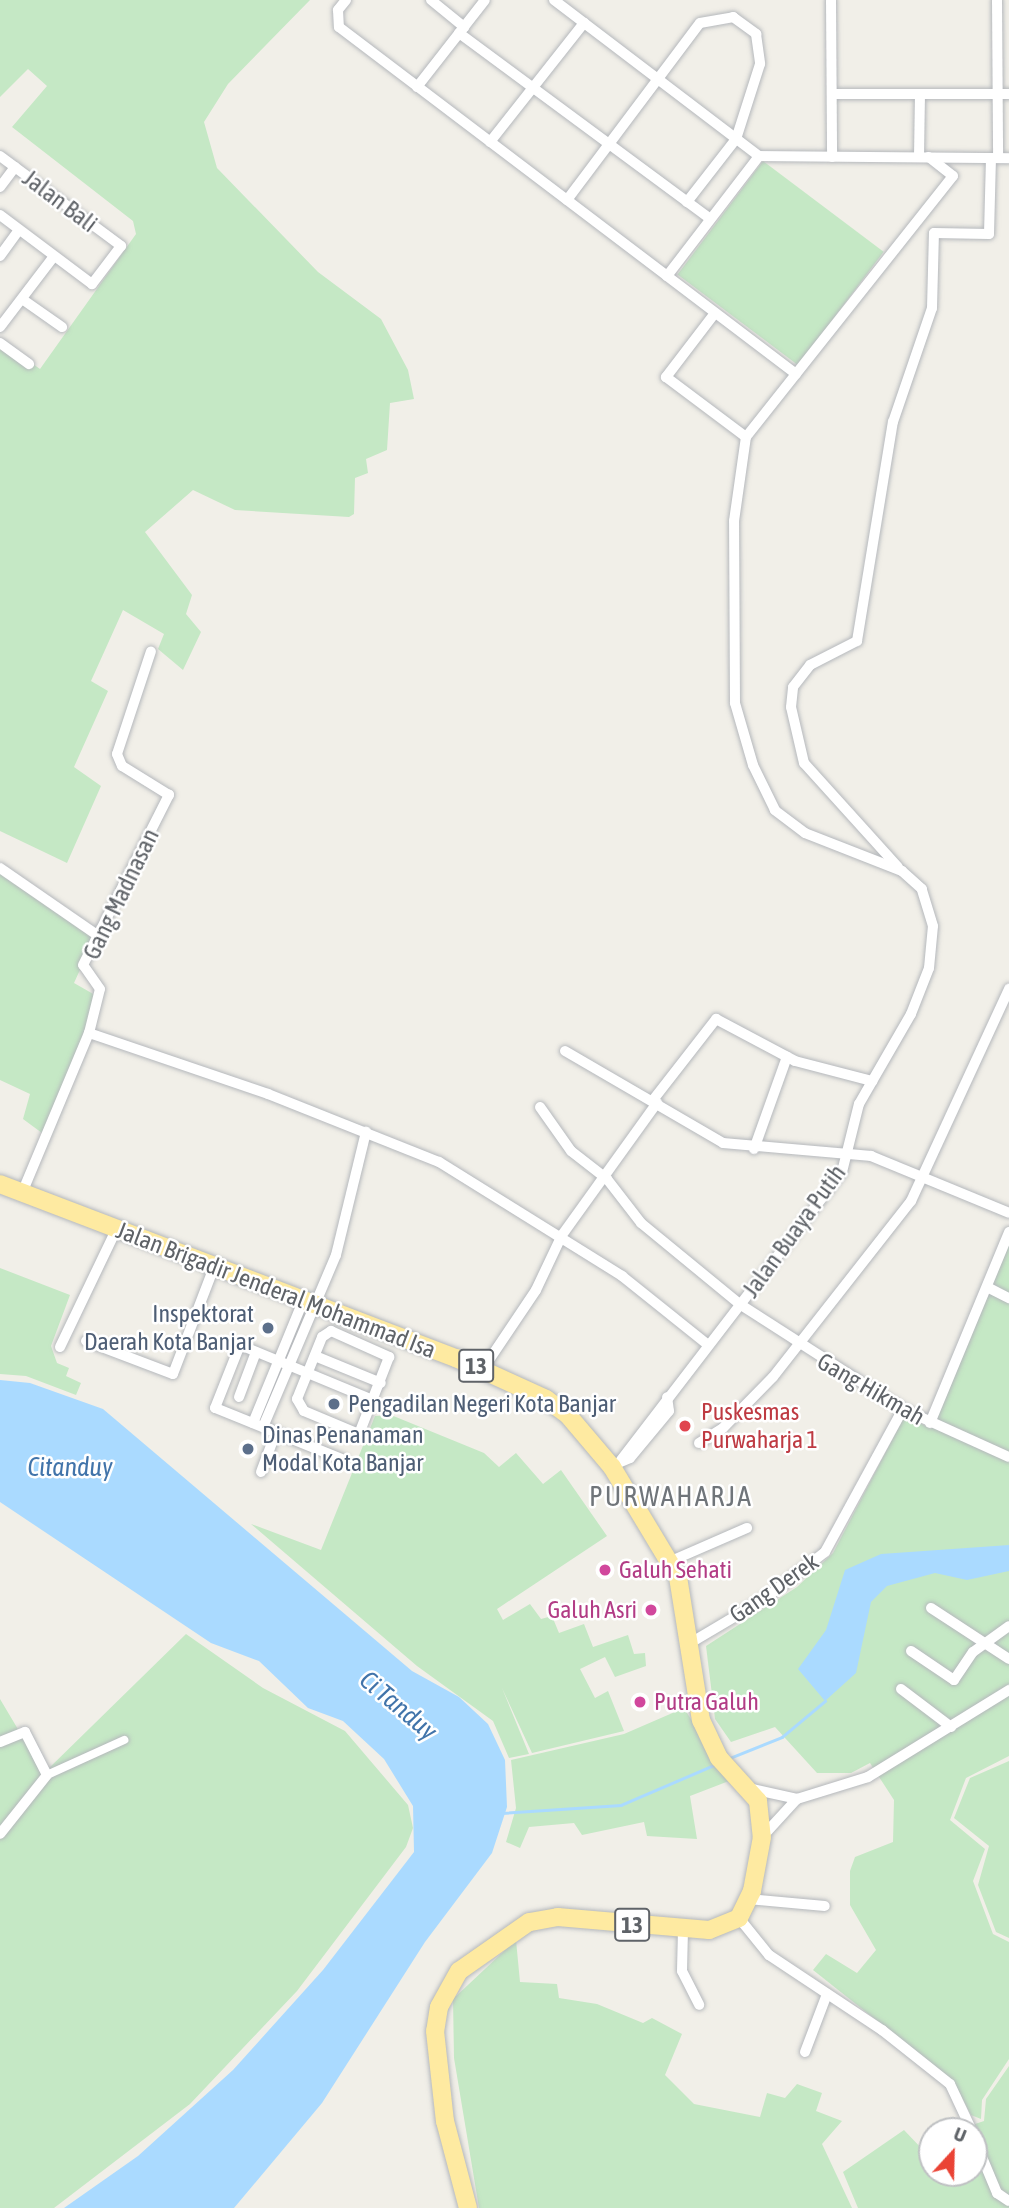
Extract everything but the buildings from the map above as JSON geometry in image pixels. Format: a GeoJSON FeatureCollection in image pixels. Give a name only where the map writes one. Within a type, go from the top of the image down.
{"type":"FeatureCollection","features":[{"type":"Feature","properties":{"kind":"highway","name":"Jalan Brigadir Jenderal Mohammad Isa"},"geometry":{"type":"LineString","coordinates":[[0,1184],[483,1369],[558,1406],[617,1463],[671,1561],[692,1642],[695,1695],[709,1741],[733,1772],[752,1788]]}},
{"type":"Feature","properties":{"kind":"highway"},"geometry":{"type":"LineString","coordinates":[[739,1918],[748,1899],[762,1837],[752,1788]]}},
{"type":"Feature","properties":{"kind":"highway","name":"13"},"geometry":{"type":"LineString","coordinates":[[468,2208],[445,2121],[435,2031],[439,2007],[460,1971],[497,1939],[541,1919],[709,1930],[739,1918]]}},
{"type":"Feature","properties":{"kind":"street"},"geometry":{"type":"LineString","coordinates":[[346,0],[338,10],[339,27],[796,374]]}},
{"type":"Feature","properties":{"kind":"street"},"geometry":{"type":"LineString","coordinates":[[431,0],[462,30],[533,88],[710,219]]}},
{"type":"Feature","properties":{"kind":"street"},"geometry":{"type":"LineString","coordinates":[[417,86],[485,0]]}},
{"type":"Feature","properties":{"kind":"street"},"geometry":{"type":"LineString","coordinates":[[554,0],[759,156],[999,158]]}},
{"type":"Feature","properties":{"kind":"street"},"geometry":{"type":"LineString","coordinates":[[831,0],[832,157]]}},
{"type":"Feature","properties":{"kind":"street"},"geometry":{"type":"LineString","coordinates":[[902,871],[804,763],[791,707],[793,687],[810,665],[857,641],[893,422],[932,308],[934,233],[989,234],[999,158],[1003,94],[997,0]]}},
{"type":"Feature","properties":{"kind":"street"},"geometry":{"type":"LineString","coordinates":[[567,200],[706,19],[726,15],[746,23],[761,56],[736,139],[687,202]]}},
{"type":"Feature","properties":{"kind":"street"},"geometry":{"type":"LineString","coordinates":[[490,142],[584,23]]}},
{"type":"Feature","properties":{"kind":"street"},"geometry":{"type":"LineString","coordinates":[[832,94],[1003,94]]}},
{"type":"Feature","properties":{"kind":"street"},"geometry":{"type":"LineString","coordinates":[[920,94],[924,157]]}},
{"type":"Feature","properties":{"kind":"street","name":"Jalan Bali"},"geometry":{"type":"LineString","coordinates":[[0,156],[121,246],[92,284],[54,256]]}},
{"type":"Feature","properties":{"kind":"street"},"geometry":{"type":"LineString","coordinates":[[667,276],[759,156]]}},
{"type":"Feature","properties":{"kind":"street"},"geometry":{"type":"LineString","coordinates":[[924,157],[953,176]]}},
{"type":"Feature","properties":{"kind":"street"},"geometry":{"type":"LineString","coordinates":[[902,871],[805,833],[775,810],[753,765],[736,703],[734,521],[746,438],[968,158]]}},
{"type":"Feature","properties":{"kind":"street"},"geometry":{"type":"LineString","coordinates":[[0,187],[15,167]]}},
{"type":"Feature","properties":{"kind":"street"},"geometry":{"type":"LineString","coordinates":[[0,215],[54,256],[0,327]]}},
{"type":"Feature","properties":{"kind":"street"},"geometry":{"type":"LineString","coordinates":[[0,256],[19,230]]}},
{"type":"Feature","properties":{"kind":"street"},"geometry":{"type":"LineString","coordinates":[[22,299],[62,327]]}},
{"type":"Feature","properties":{"kind":"street"},"geometry":{"type":"LineString","coordinates":[[715,313],[666,377],[746,438]]}},
{"type":"Feature","properties":{"kind":"street"},"geometry":{"type":"LineString","coordinates":[[0,343],[29,364]]}},
{"type":"Feature","properties":{"kind":"street","name":"Gang Madnasan"},"geometry":{"type":"LineString","coordinates":[[22,1193],[89,1033],[100,989],[83,965],[169,795],[129,770],[118,759],[118,742],[151,651]]}},
{"type":"Feature","properties":{"kind":"street"},"geometry":{"type":"LineString","coordinates":[[0,868],[97,935]]}},
{"type":"Feature","properties":{"kind":"street","name":"Jalan Buaya Putih"},"geometry":{"type":"LineString","coordinates":[[617,1463],[842,1172],[848,1154],[852,1121],[927,974],[929,909],[922,889],[902,871]]}},
{"type":"Feature","properties":{"kind":"street"},"geometry":{"type":"LineString","coordinates":[[699,1443],[745,1408],[799,1346],[898,1219],[923,1175],[1009,989]]}},
{"type":"Feature","properties":{"kind":"street"},"geometry":{"type":"LineString","coordinates":[[483,1369],[536,1290],[562,1235],[607,1179],[655,1102],[716,1019],[787,1058],[872,1081]]}},
{"type":"Feature","properties":{"kind":"street"},"geometry":{"type":"LineString","coordinates":[[89,1033],[366,1132],[448,1166],[562,1235],[708,1345]]}},
{"type":"Feature","properties":{"kind":"street"},"geometry":{"type":"LineString","coordinates":[[565,1051],[655,1102],[713,1139],[754,1149],[848,1154],[923,1175],[1009,1213]]}},
{"type":"Feature","properties":{"kind":"street"},"geometry":{"type":"LineString","coordinates":[[754,1149],[787,1058]]}},
{"type":"Feature","properties":{"kind":"street","name":"Gang Hikmah"},"geometry":{"type":"LineString","coordinates":[[540,1107],[571,1151],[607,1179],[641,1223],[741,1305],[799,1346],[903,1409],[1009,1457]]}},
{"type":"Feature","properties":{"kind":"street"},"geometry":{"type":"LineString","coordinates":[[258,1425],[308,1303],[336,1255],[366,1132]]}},
{"type":"Feature","properties":{"kind":"street"},"geometry":{"type":"LineString","coordinates":[[60,1347],[116,1230]]}},
{"type":"Feature","properties":{"kind":"street"},"geometry":{"type":"LineString","coordinates":[[930,1423],[1009,1232]]}},
{"type":"Feature","properties":{"kind":"street"},"geometry":{"type":"LineString","coordinates":[[86,1341],[173,1374],[214,1267]]}},
{"type":"Feature","properties":{"kind":"street"},"geometry":{"type":"LineString","coordinates":[[987,1287],[1009,1298]]}},
{"type":"Feature","properties":{"kind":"street"},"geometry":{"type":"LineString","coordinates":[[331,1331],[387,1352],[381,1383],[359,1434],[304,1411],[297,1399],[309,1372],[315,1356],[331,1331]]}},
{"type":"Feature","properties":{"kind":"street"},"geometry":{"type":"LineString","coordinates":[[344,1460],[215,1408],[240,1345],[373,1400]]}},
{"type":"Feature","properties":{"kind":"street"},"geometry":{"type":"LineString","coordinates":[[239,1397],[256,1352]]}},
{"type":"Feature","properties":{"kind":"street"},"geometry":{"type":"LineString","coordinates":[[315,1356],[381,1383]]}},
{"type":"Feature","properties":{"kind":"street","name":"Gang Derek"},"geometry":{"type":"LineString","coordinates":[[692,1642],[766,1598],[825,1552],[903,1409]]}},
{"type":"Feature","properties":{"kind":"street"},"geometry":{"type":"LineString","coordinates":[[261,1472],[276,1432]]}},
{"type":"Feature","properties":{"kind":"street"},"geometry":{"type":"LineString","coordinates":[[671,1561],[747,1528]]}},
{"type":"Feature","properties":{"kind":"street"},"geometry":{"type":"LineString","coordinates":[[931,1608],[990,1643],[1009,1660]]}},
{"type":"Feature","properties":{"kind":"street"},"geometry":{"type":"LineString","coordinates":[[911,1651],[954,1680],[973,1653],[990,1643],[1009,1626]]}},
{"type":"Feature","properties":{"kind":"street"},"geometry":{"type":"LineString","coordinates":[[901,1689],[950,1727]]}},
{"type":"Feature","properties":{"kind":"street"},"geometry":{"type":"LineString","coordinates":[[762,1837],[797,1799],[868,1777],[1009,1690]]}},
{"type":"Feature","properties":{"kind":"street"},"geometry":{"type":"LineString","coordinates":[[0,1742],[25,1732],[47,1775]]}},
{"type":"Feature","properties":{"kind":"street"},"geometry":{"type":"LineString","coordinates":[[0,1834],[47,1775],[124,1740]]}},
{"type":"Feature","properties":{"kind":"street"},"geometry":{"type":"LineString","coordinates":[[752,1788],[797,1799]]}},
{"type":"Feature","properties":{"kind":"street"},"geometry":{"type":"LineString","coordinates":[[748,1899],[825,1906]]}},
{"type":"Feature","properties":{"kind":"street"},"geometry":{"type":"LineString","coordinates":[[739,1918],[769,1955],[950,2084],[965,2117]]}},
{"type":"Feature","properties":{"kind":"street"},"geometry":{"type":"LineString","coordinates":[[683,1930],[682,1971],[699,2005]]}},
{"type":"Feature","properties":{"kind":"street"},"geometry":{"type":"LineString","coordinates":[[805,2052],[827,1994]]}},
{"type":"Feature","properties":{"kind":"street"},"geometry":{"type":"LineString","coordinates":[[988,2171],[997,2193],[1009,2201]]}},
{"type":"Feature","properties":{"kind":"green space"},"geometry":{"type":"Polygon","coordinates":[[[0,0],[310,0],[228,84],[204,122],[217,168],[318,272],[381,319],[408,370],[414,399],[390,403],[387,450],[366,459],[368,473],[355,478],[354,514],[349,517],[235,510],[193,490],[145,532],[192,595],[186,614],[201,632],[183,670],[158,649],[164,634],[123,610],[91,681],[108,691],[74,767],[101,786],[67,863],[0,831],[0,340],[40,369],[136,234],[133,221],[12,127],[47,86],[28,69],[0,97],[0,0]]]}},
{"type":"Feature","properties":{"kind":"green space"},"geometry":{"type":"Polygon","coordinates":[[[763,161],[884,252],[798,365],[678,274],[763,161]]]}},
{"type":"Feature","properties":{"kind":"green space"},"geometry":{"type":"Polygon","coordinates":[[[0,874],[94,939],[74,983],[102,999],[42,1133],[23,1119],[30,1094],[0,1080],[0,874]]]}},
{"type":"Feature","properties":{"kind":"green space"},"geometry":{"type":"Polygon","coordinates":[[[1009,1241],[1009,1756],[966,1778],[950,1820],[985,1849],[973,1881],[993,1934],[1009,1942],[1009,2059],[982,2100],[981,2117],[971,2115],[953,2081],[813,1970],[826,1954],[857,1973],[876,1950],[850,1905],[850,1871],[855,1857],[893,1842],[894,1800],[870,1763],[851,1773],[817,1773],[775,1727],[731,1742],[715,1719],[706,1646],[797,1587],[833,1553],[905,1415],[931,1429],[1009,1241]]]}},
{"type":"Feature","properties":{"kind":"green space"},"geometry":{"type":"Polygon","coordinates":[[[0,1268],[70,1295],[51,1346],[57,1363],[69,1368],[66,1376],[81,1383],[76,1395],[26,1376],[0,1374],[0,1268]]]}},
{"type":"Feature","properties":{"kind":"green space"},"geometry":{"type":"Polygon","coordinates":[[[391,1415],[484,1453],[499,1467],[516,1453],[543,1484],[561,1470],[607,1536],[497,1609],[503,1620],[530,1604],[541,1619],[552,1616],[559,1633],[584,1624],[593,1647],[628,1635],[634,1654],[645,1653],[646,1666],[615,1677],[605,1657],[580,1669],[595,1698],[608,1691],[624,1731],[532,1753],[502,1688],[529,1754],[509,1758],[493,1721],[417,1666],[251,1524],[321,1550],[375,1416],[391,1415]]]}},
{"type":"Feature","properties":{"kind":"green space"},"geometry":{"type":"Polygon","coordinates":[[[186,1634],[263,1688],[345,1731],[408,1805],[413,1828],[406,1847],[297,1991],[190,2104],[54,2208],[0,2208],[0,1699],[44,1773],[186,1634]]]}},
{"type":"Feature","properties":{"kind":"green space"},"geometry":{"type":"Polygon","coordinates":[[[684,1708],[729,1781],[690,1796],[697,1839],[647,1836],[644,1822],[582,1835],[574,1823],[529,1827],[520,1848],[506,1842],[516,1808],[511,1760],[624,1734],[684,1708]]]}},
{"type":"Feature","properties":{"kind":"green space"},"geometry":{"type":"Polygon","coordinates":[[[1009,1761],[1009,1938],[996,1932],[978,1885],[989,1846],[954,1818],[970,1778],[1009,1761]]]}},
{"type":"Feature","properties":{"kind":"green space"},"geometry":{"type":"Polygon","coordinates":[[[516,1940],[520,1982],[557,1984],[559,1998],[597,2004],[643,2023],[652,2018],[682,2034],[665,2075],[694,2104],[760,2117],[767,2093],[785,2098],[797,2084],[822,2093],[816,2111],[842,2121],[822,2144],[852,2208],[479,2208],[454,2058],[453,1999],[516,1940]]]}},
{"type":"Feature","properties":{"kind":"green space"},"geometry":{"type":"Polygon","coordinates":[[[1009,2066],[1009,2208],[858,2208],[843,2172],[904,2130],[918,2145],[918,2187],[988,2187],[986,2099],[1009,2066]]]}},
{"type":"Feature","properties":{"kind":"water","name":"Citanduy"},"geometry":{"type":"Polygon","coordinates":[[[0,1380],[30,1383],[103,1409],[412,1671],[459,1697],[488,1724],[505,1760],[507,1807],[492,1853],[425,1942],[322,2103],[234,2208],[64,2208],[138,2156],[233,2070],[323,1970],[414,1852],[413,1806],[384,1759],[343,1721],[308,1708],[259,1661],[211,1643],[0,1502],[0,1380]]]}},
{"type":"Feature","properties":{"kind":"water"},"geometry":{"type":"Polygon","coordinates":[[[1009,1545],[1009,1571],[967,1580],[935,1573],[887,1586],[871,1602],[856,1673],[825,1701],[798,1669],[826,1630],[845,1570],[881,1554],[1009,1545]]]}},
{"type":"Feature","properties":{"kind":"waterway"},"geometry":{"type":"LineString","coordinates":[[730,1758],[782,1737],[825,1701]]}},
{"type":"Feature","properties":{"kind":"waterway"},"geometry":{"type":"LineString","coordinates":[[502,1813],[621,1805],[714,1765]]}},
{"type":"Feature","properties":{"kind":"place","name":"Inspektorat Daerah Kota Banjar"},"geometry":{"type":"Point","coordinates":[268,1328]}},
{"type":"Feature","properties":{"kind":"place","name":"Pengadilan Negeri Kota Banjar"},"geometry":{"type":"Point","coordinates":[334,1404]}},
{"type":"Feature","properties":{"kind":"place","name":"Puskesmas Purwaharja 1"},"geometry":{"type":"Point","coordinates":[685,1426]}},
{"type":"Feature","properties":{"kind":"place","name":"Dinas Penanaman Modal Kota Banjar"},"geometry":{"type":"Point","coordinates":[248,1449]}},
{"type":"Feature","properties":{"kind":"place","name":"Galuh Sehati"},"geometry":{"type":"Point","coordinates":[605,1570]}},
{"type":"Feature","properties":{"kind":"place","name":"Galuh Asri"},"geometry":{"type":"Point","coordinates":[651,1610]}},
{"type":"Feature","properties":{"kind":"place","name":"Putra Galuh"},"geometry":{"type":"Point","coordinates":[640,1702]}},
{"type":"Feature","properties":{"kind":"district","name":"PURWAHARJA"},"geometry":{"type":"Point","coordinates":[671,1496]}},
{"type":"Feature","properties":{"kind":"water label","name":"Ci Tanduy"},"geometry":{"type":"Point","coordinates":[398,1706]}}]}
